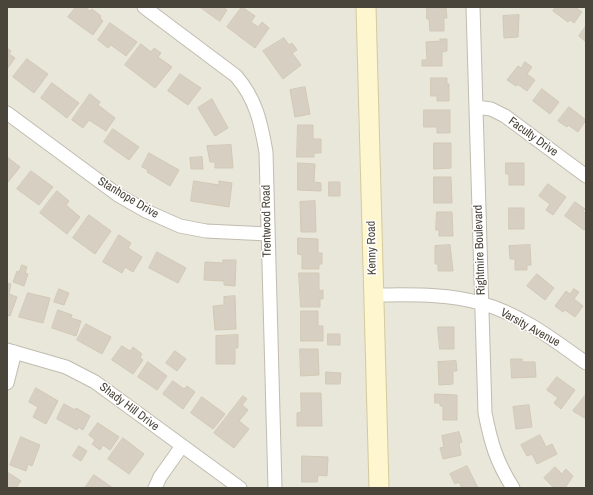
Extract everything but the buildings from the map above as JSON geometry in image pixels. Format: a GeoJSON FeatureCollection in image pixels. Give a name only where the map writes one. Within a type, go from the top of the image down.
{"type":"FeatureCollection","features":[{"type":"Feature","properties":{"kind":"main road","name":"Kenny Road"},"geometry":{"type":"LineString","coordinates":[[366,7],[379,488]]}},
{"type":"Feature","properties":{"kind":"street","name":"Trentwood Road"},"geometry":{"type":"LineString","coordinates":[[144,7],[231,72],[247,89],[254,102],[261,122],[266,152],[275,488]]}},
{"type":"Feature","properties":{"kind":"street","name":"Rightmire Boulevard"},"geometry":{"type":"LineString","coordinates":[[473,7],[485,413],[491,445],[502,471],[513,488]]}},
{"type":"Feature","properties":{"kind":"street","name":"Faculty Drive"},"geometry":{"type":"LineString","coordinates":[[476,107],[491,110],[504,116],[586,176]]}},
{"type":"Feature","properties":{"kind":"street","name":"Stanhope Drive"},"geometry":{"type":"LineString","coordinates":[[7,113],[118,194],[146,211],[186,227],[220,232],[268,234]]}},
{"type":"Feature","properties":{"kind":"street","name":"Varsity Avenue"},"geometry":{"type":"LineString","coordinates":[[374,295],[414,295],[465,299],[482,303],[524,322],[555,340],[586,363]]}},
{"type":"Feature","properties":{"kind":"street"},"geometry":{"type":"LineString","coordinates":[[7,383],[11,351]]}},
{"type":"Feature","properties":{"kind":"street","name":"Shady Hill Drive"},"geometry":{"type":"LineString","coordinates":[[11,351],[66,367],[95,382],[240,488]]}},
{"type":"Feature","properties":{"kind":"street"},"geometry":{"type":"LineString","coordinates":[[155,488],[160,478],[182,446]]}},
{"type":"Feature","properties":{"kind":"shaded area"},"geometry":{"type":"Polygon","coordinates":[[[7,7],[586,7],[586,488],[7,488],[7,7]]]}}]}
